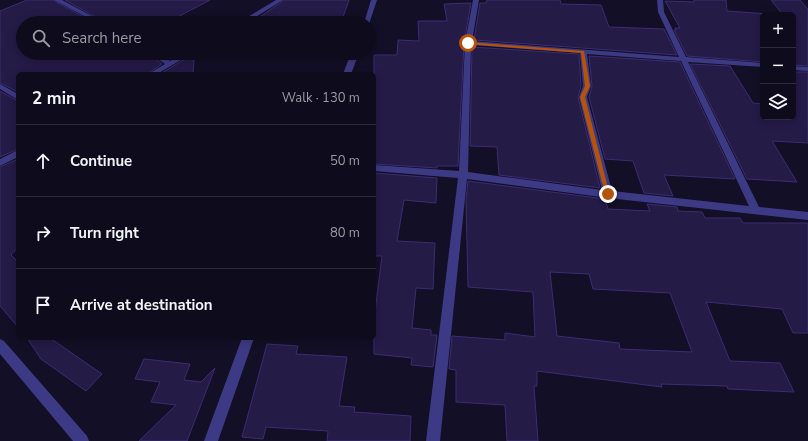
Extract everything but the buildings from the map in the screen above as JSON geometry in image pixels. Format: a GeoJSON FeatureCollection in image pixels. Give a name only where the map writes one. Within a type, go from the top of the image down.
{"type":"FeatureCollection","features":[{"type":"Feature","properties":{"kind":"street"},"geometry":{"type":"LineString","coordinates":[[57,0],[88,16]]}},
{"type":"Feature","properties":{"kind":"street"},"geometry":{"type":"LineString","coordinates":[[252,16],[280,0]]}},
{"type":"Feature","properties":{"kind":"street"},"geometry":{"type":"LineString","coordinates":[[369,16],[374,0]]}},
{"type":"Feature","properties":{"kind":"street"},"geometry":{"type":"LineString","coordinates":[[433,441],[463,175],[468,43],[476,0]]}},
{"type":"Feature","properties":{"kind":"street"},"geometry":{"type":"LineString","coordinates":[[660,0],[661,12],[682,59],[756,211]]}},
{"type":"Feature","properties":{"kind":"street"},"geometry":{"type":"LineString","coordinates":[[468,43],[760,65]]}},
{"type":"Feature","properties":{"kind":"street"},"geometry":{"type":"LineString","coordinates":[[583,52],[587,86],[583,97],[608,194]]}},
{"type":"Feature","properties":{"kind":"street"},"geometry":{"type":"LineString","coordinates":[[164,60],[170,64]]}},
{"type":"Feature","properties":{"kind":"street"},"geometry":{"type":"LineString","coordinates":[[156,72],[177,60]]}},
{"type":"Feature","properties":{"kind":"street"},"geometry":{"type":"LineString","coordinates":[[348,72],[352,60]]}},
{"type":"Feature","properties":{"kind":"street"},"geometry":{"type":"LineString","coordinates":[[796,68],[808,69]]}},
{"type":"Feature","properties":{"kind":"street"},"geometry":{"type":"LineString","coordinates":[[0,86],[16,97]]}},
{"type":"Feature","properties":{"kind":"street"},"geometry":{"type":"LineString","coordinates":[[0,163],[16,154]]}},
{"type":"Feature","properties":{"kind":"street"},"geometry":{"type":"LineString","coordinates":[[376,168],[463,175],[608,194],[808,216]]}},
{"type":"Feature","properties":{"kind":"street"},"geometry":{"type":"LineString","coordinates":[[211,441],[247,340]]}},
{"type":"Feature","properties":{"kind":"street"},"geometry":{"type":"LineString","coordinates":[[0,345],[82,441]]}},
{"type":"Feature","properties":{"kind":"route"},"geometry":{"type":"LineString","coordinates":[[468,43],[583,52],[587,86],[583,97],[608,194]]}}]}
